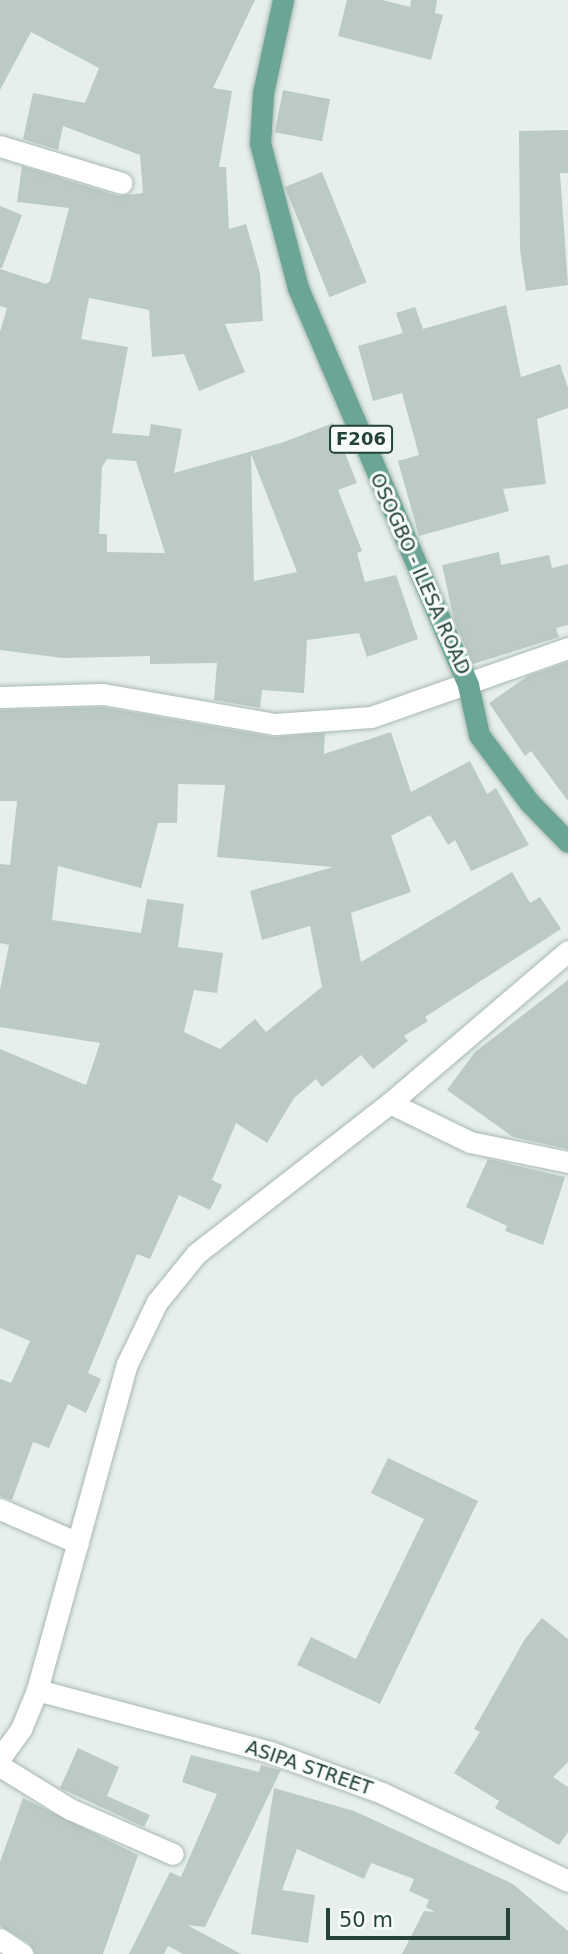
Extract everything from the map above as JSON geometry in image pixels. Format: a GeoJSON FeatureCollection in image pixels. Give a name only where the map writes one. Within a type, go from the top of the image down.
{"type":"FeatureCollection","features":[{"type":"Feature","properties":{"kind":"main road","name":"OSOGBO - ILESA ROAD"},"geometry":{"type":"LineString","coordinates":[[283,0],[263,93],[260,143],[266,179],[302,300],[468,685],[479,734],[502,771],[568,842]]}},
{"type":"Feature","properties":{"kind":"street"},"geometry":{"type":"LineString","coordinates":[[0,146],[122,183]]}},
{"type":"Feature","properties":{"kind":"street"},"geometry":{"type":"LineString","coordinates":[[0,697],[103,694],[275,724],[371,717],[568,648]]}},
{"type":"Feature","properties":{"kind":"street"},"geometry":{"type":"LineString","coordinates":[[0,1758],[21,1729],[37,1690],[127,1364],[157,1302],[197,1253],[390,1103],[568,951]]}},
{"type":"Feature","properties":{"kind":"street"},"geometry":{"type":"LineString","coordinates":[[390,1103],[470,1142],[568,1162]]}},
{"type":"Feature","properties":{"kind":"street"},"geometry":{"type":"LineString","coordinates":[[0,1509],[78,1543]]}},
{"type":"Feature","properties":{"kind":"street","name":"ASIPA STREET"},"geometry":{"type":"LineString","coordinates":[[37,1690],[270,1752],[382,1793],[568,1881]]}},
{"type":"Feature","properties":{"kind":"street"},"geometry":{"type":"LineString","coordinates":[[0,1766],[70,1809],[173,1854]]}},
{"type":"Feature","properties":{"kind":"street"},"geometry":{"type":"LineString","coordinates":[[0,1939],[23,1954]]}},
{"type":"Feature","properties":{"kind":"building"},"geometry":{"type":"Polygon","coordinates":[[[0,0],[255,0],[213,88],[232,91],[219,167],[226,167],[229,229],[246,224],[260,273],[263,321],[225,324],[245,372],[199,391],[184,354],[152,357],[149,310],[89,298],[81,339],[128,347],[112,433],[149,436],[151,424],[182,429],[174,473],[284,442],[333,423],[357,483],[338,490],[362,551],[357,553],[365,582],[396,575],[418,639],[367,657],[359,633],[307,640],[304,693],[262,690],[260,708],[214,700],[217,663],[150,664],[150,656],[63,658],[0,650],[0,332],[7,308],[0,306],[0,269],[46,284],[50,281],[69,208],[17,202],[22,166],[118,196],[143,193],[140,155],[63,126],[58,150],[23,139],[33,93],[85,103],[99,68],[31,32],[0,90],[0,0]],[[251,454],[254,581],[297,572],[251,454]],[[107,459],[102,467],[99,534],[107,534],[107,552],[165,553],[136,461],[107,459]]]}},
{"type":"Feature","properties":{"kind":"building"},"geometry":{"type":"Polygon","coordinates":[[[347,0],[382,0],[410,7],[411,0],[437,0],[435,13],[443,15],[431,60],[338,36],[347,0]]]}},
{"type":"Feature","properties":{"kind":"building"},"geometry":{"type":"Polygon","coordinates":[[[283,90],[330,99],[322,141],[275,132],[283,90]]]}},
{"type":"Feature","properties":{"kind":"building"},"geometry":{"type":"Polygon","coordinates":[[[568,130],[568,173],[560,173],[568,285],[526,291],[520,249],[519,131],[568,130]]]}},
{"type":"Feature","properties":{"kind":"building"},"geometry":{"type":"Polygon","coordinates":[[[322,172],[367,282],[329,297],[285,187],[322,172]]]}},
{"type":"Feature","properties":{"kind":"building"},"geometry":{"type":"Polygon","coordinates":[[[0,206],[22,215],[2,268],[0,268],[0,206]]]}},
{"type":"Feature","properties":{"kind":"building"},"geometry":{"type":"Polygon","coordinates":[[[506,305],[521,377],[560,364],[568,388],[568,408],[537,419],[546,484],[503,489],[509,511],[419,536],[398,461],[419,455],[402,393],[373,401],[358,346],[403,333],[396,313],[415,307],[423,329],[506,305]]]}},
{"type":"Feature","properties":{"kind":"building"},"geometry":{"type":"Polygon","coordinates":[[[499,552],[501,565],[549,555],[552,568],[568,564],[568,625],[556,628],[559,637],[473,664],[454,620],[442,565],[499,552]]]}},
{"type":"Feature","properties":{"kind":"building"},"geometry":{"type":"Polygon","coordinates":[[[568,662],[568,801],[531,751],[525,756],[489,703],[528,676],[568,662]]]}},
{"type":"Feature","properties":{"kind":"building"},"geometry":{"type":"Polygon","coordinates":[[[102,707],[273,737],[325,733],[324,754],[391,732],[411,792],[470,761],[487,794],[496,788],[529,845],[471,871],[455,840],[448,845],[430,815],[391,836],[411,892],[351,913],[361,962],[512,872],[530,903],[540,897],[561,929],[425,1017],[428,1021],[404,1036],[408,1041],[373,1069],[361,1055],[322,1087],[316,1079],[294,1098],[267,1143],[236,1123],[212,1180],[222,1185],[210,1210],[179,1195],[150,1259],[137,1254],[88,1373],[101,1379],[86,1413],[68,1404],[49,1448],[33,1442],[12,1500],[0,1496],[0,1379],[11,1383],[30,1341],[0,1328],[0,1049],[86,1085],[100,1043],[0,1027],[0,990],[9,945],[0,943],[0,864],[10,865],[17,801],[0,801],[0,710],[102,707]],[[178,784],[177,823],[158,823],[141,888],[58,866],[52,920],[141,933],[147,899],[184,904],[178,947],[223,953],[217,993],[194,990],[184,1032],[220,1049],[255,1019],[266,1032],[322,987],[310,926],[262,940],[250,891],[333,867],[217,857],[225,785],[178,784]]]}},
{"type":"Feature","properties":{"kind":"building"},"geometry":{"type":"Polygon","coordinates":[[[568,980],[568,1149],[513,1137],[447,1090],[475,1052],[568,980]]]}},
{"type":"Feature","properties":{"kind":"building"},"geometry":{"type":"Polygon","coordinates":[[[488,1159],[565,1177],[543,1245],[505,1231],[507,1226],[466,1207],[488,1159]]]}},
{"type":"Feature","properties":{"kind":"building"},"geometry":{"type":"Polygon","coordinates":[[[388,1458],[478,1501],[380,1704],[297,1665],[311,1637],[356,1659],[424,1519],[371,1493],[388,1458]]]}},
{"type":"Feature","properties":{"kind":"building"},"geometry":{"type":"Polygon","coordinates":[[[542,1618],[568,1639],[568,1762],[553,1777],[568,1787],[568,1832],[559,1845],[495,1808],[499,1801],[454,1773],[480,1732],[474,1729],[525,1639],[542,1618]]]}},
{"type":"Feature","properties":{"kind":"building"},"geometry":{"type":"Polygon","coordinates":[[[78,1748],[119,1767],[107,1796],[150,1815],[144,1827],[60,1788],[78,1748]]]}},
{"type":"Feature","properties":{"kind":"building"},"geometry":{"type":"Polygon","coordinates":[[[191,1755],[259,1772],[261,1765],[281,1770],[205,1927],[187,1925],[241,1954],[183,1954],[168,1946],[164,1954],[129,1954],[170,1872],[181,1877],[217,1794],[182,1782],[191,1755]]]}},
{"type":"Feature","properties":{"kind":"building"},"geometry":{"type":"Polygon","coordinates":[[[274,1788],[354,1811],[513,1884],[568,1931],[568,1954],[402,1954],[424,1911],[435,1912],[426,1907],[429,1900],[409,1891],[414,1879],[371,1863],[364,1879],[297,1849],[282,1890],[315,1895],[308,1943],[251,1934],[274,1788]]]}},
{"type":"Feature","properties":{"kind":"building"},"geometry":{"type":"Polygon","coordinates":[[[23,1798],[138,1855],[103,1954],[35,1954],[29,1943],[0,1926],[0,1862],[23,1798]]]}}]}
